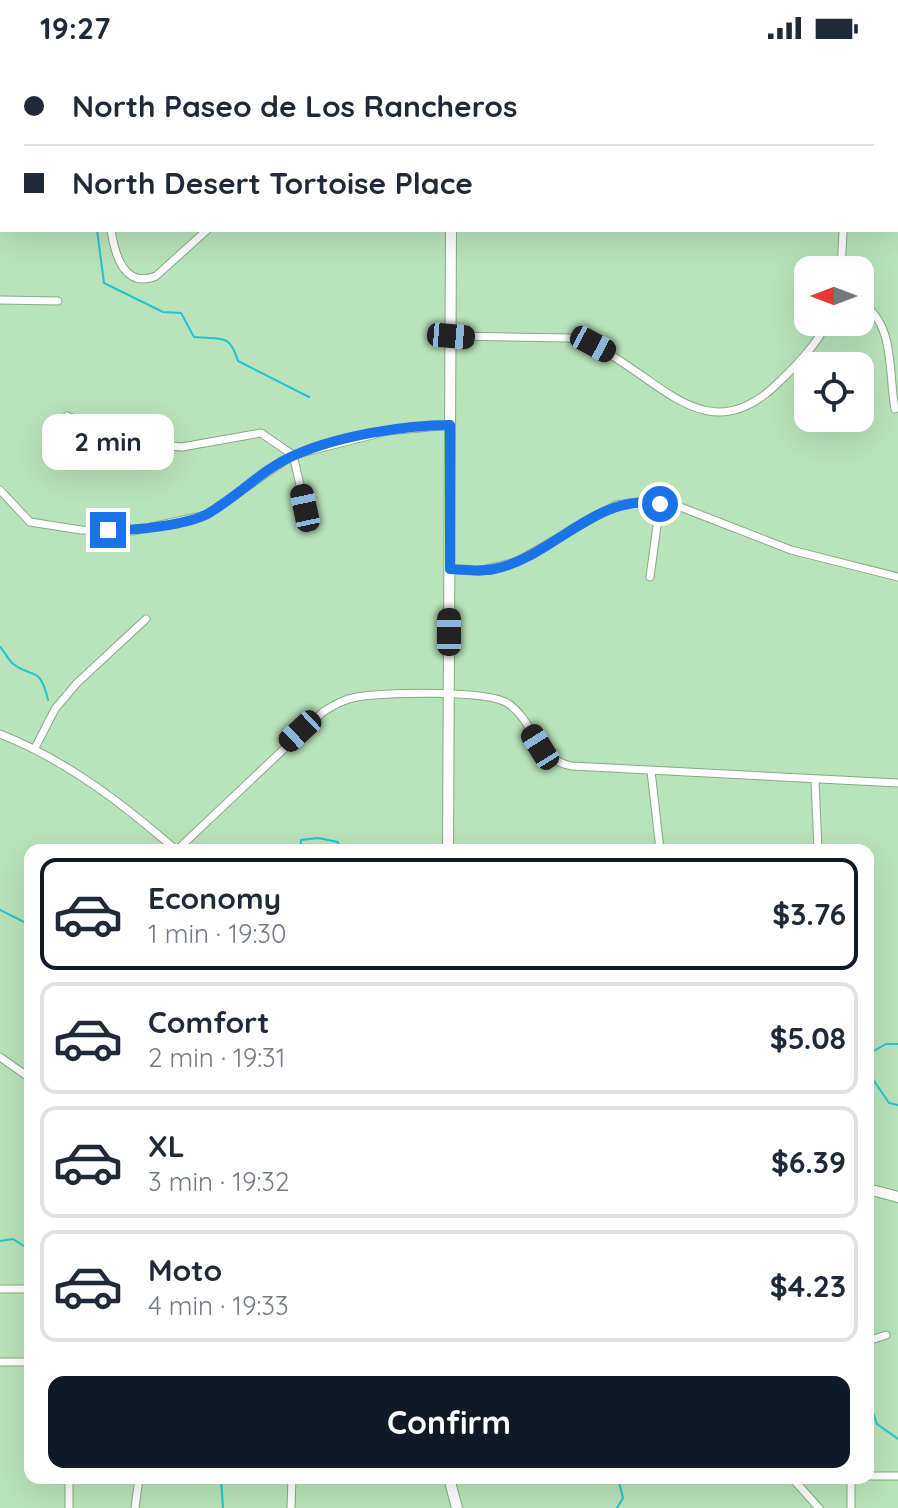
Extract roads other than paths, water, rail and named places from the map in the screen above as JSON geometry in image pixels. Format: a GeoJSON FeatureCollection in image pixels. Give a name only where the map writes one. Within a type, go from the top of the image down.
{"type":"FeatureCollection","features":[{"type":"Feature","properties":{"kind":"street"},"geometry":{"type":"LineString","coordinates":[[112,232],[121,267],[136,278],[146,280],[156,276],[205,232]]}},
{"type":"Feature","properties":{"kind":"street"},"geometry":{"type":"LineString","coordinates":[[448,844],[451,232]]}},
{"type":"Feature","properties":{"kind":"street"},"geometry":{"type":"LineString","coordinates":[[842,256],[843,232]]}},
{"type":"Feature","properties":{"kind":"street"},"geometry":{"type":"LineString","coordinates":[[0,300],[58,301]]}},
{"type":"Feature","properties":{"kind":"street"},"geometry":{"type":"LineString","coordinates":[[874,313],[886,336],[895,409]]}},
{"type":"Feature","properties":{"kind":"street"},"geometry":{"type":"LineString","coordinates":[[451,336],[569,338],[584,341],[615,356],[687,406],[719,414],[747,407],[763,398],[820,336]]}},
{"type":"Feature","properties":{"kind":"street"},"geometry":{"type":"LineString","coordinates":[[67,416],[131,443],[182,447],[261,433],[293,455],[308,519]]}},
{"type":"Feature","properties":{"kind":"street"},"geometry":{"type":"LineString","coordinates":[[0,490],[30,522],[82,530],[133,531],[206,515],[293,455],[388,431],[450,425]]}},
{"type":"Feature","properties":{"kind":"street"},"geometry":{"type":"LineString","coordinates":[[450,569],[495,569],[516,562],[616,505],[644,501],[683,508],[791,550],[898,577]]}},
{"type":"Feature","properties":{"kind":"street"},"geometry":{"type":"LineString","coordinates":[[650,577],[660,504]]}},
{"type":"Feature","properties":{"kind":"street"},"geometry":{"type":"LineString","coordinates":[[35,748],[55,709],[77,683],[146,619]]}},
{"type":"Feature","properties":{"kind":"street"},"geometry":{"type":"LineString","coordinates":[[182,844],[280,750],[334,705],[366,696],[475,695],[505,701],[525,722],[547,757],[564,764],[898,783]]}},
{"type":"Feature","properties":{"kind":"street"},"geometry":{"type":"LineString","coordinates":[[0,734],[35,748],[131,811],[169,844]]}},
{"type":"Feature","properties":{"kind":"street"},"geometry":{"type":"LineString","coordinates":[[651,771],[659,844]]}},
{"type":"Feature","properties":{"kind":"street"},"geometry":{"type":"LineString","coordinates":[[815,780],[818,844]]}},
{"type":"Feature","properties":{"kind":"street"},"geometry":{"type":"LineString","coordinates":[[0,1057],[24,1074]]}},
{"type":"Feature","properties":{"kind":"street"},"geometry":{"type":"LineString","coordinates":[[874,1191],[898,1197]]}},
{"type":"Feature","properties":{"kind":"street"},"geometry":{"type":"LineString","coordinates":[[0,1289],[24,1289]]}},
{"type":"Feature","properties":{"kind":"street"},"geometry":{"type":"LineString","coordinates":[[874,1339],[886,1335]]}},
{"type":"Feature","properties":{"kind":"street"},"geometry":{"type":"LineString","coordinates":[[0,1362],[24,1362]]}},
{"type":"Feature","properties":{"kind":"street"},"geometry":{"type":"LineString","coordinates":[[874,1476],[898,1476]]}},
{"type":"Feature","properties":{"kind":"street"},"geometry":{"type":"LineString","coordinates":[[69,1484],[69,1508]]}},
{"type":"Feature","properties":{"kind":"street"},"geometry":{"type":"LineString","coordinates":[[135,1508],[138,1484]]}},
{"type":"Feature","properties":{"kind":"street"},"geometry":{"type":"LineString","coordinates":[[291,1508],[292,1484]]}},
{"type":"Feature","properties":{"kind":"street"},"geometry":{"type":"LineString","coordinates":[[451,1484],[457,1508]]}},
{"type":"Feature","properties":{"kind":"street"},"geometry":{"type":"LineString","coordinates":[[797,1484],[819,1508]]}},
{"type":"Feature","properties":{"kind":"street"},"geometry":{"type":"LineString","coordinates":[[851,1484],[851,1508]]}},
{"type":"Feature","properties":{"kind":"waterway"},"geometry":{"type":"LineString","coordinates":[[97,232],[104,283],[163,312],[181,313],[194,337],[227,341],[238,361],[309,397]]}},
{"type":"Feature","properties":{"kind":"waterway"},"geometry":{"type":"LineString","coordinates":[[0,647],[12,663],[42,681],[48,700]]}},
{"type":"Feature","properties":{"kind":"waterway"},"geometry":{"type":"LineString","coordinates":[[301,844],[301,840],[318,838],[339,844]]}},
{"type":"Feature","properties":{"kind":"waterway"},"geometry":{"type":"LineString","coordinates":[[0,910],[24,922]]}},
{"type":"Feature","properties":{"kind":"waterway"},"geometry":{"type":"LineString","coordinates":[[874,1051],[886,1044],[898,1044]]}},
{"type":"Feature","properties":{"kind":"waterway"},"geometry":{"type":"LineString","coordinates":[[874,1081],[889,1103],[898,1105]]}},
{"type":"Feature","properties":{"kind":"waterway"},"geometry":{"type":"LineString","coordinates":[[0,1241],[13,1239],[24,1246]]}},
{"type":"Feature","properties":{"kind":"waterway"},"geometry":{"type":"LineString","coordinates":[[874,1415],[877,1424],[898,1439]]}},
{"type":"Feature","properties":{"kind":"waterway"},"geometry":{"type":"LineString","coordinates":[[221,1484],[223,1508]]}},
{"type":"Feature","properties":{"kind":"waterway"},"geometry":{"type":"LineString","coordinates":[[617,1508],[623,1498],[620,1484]]}}]}
